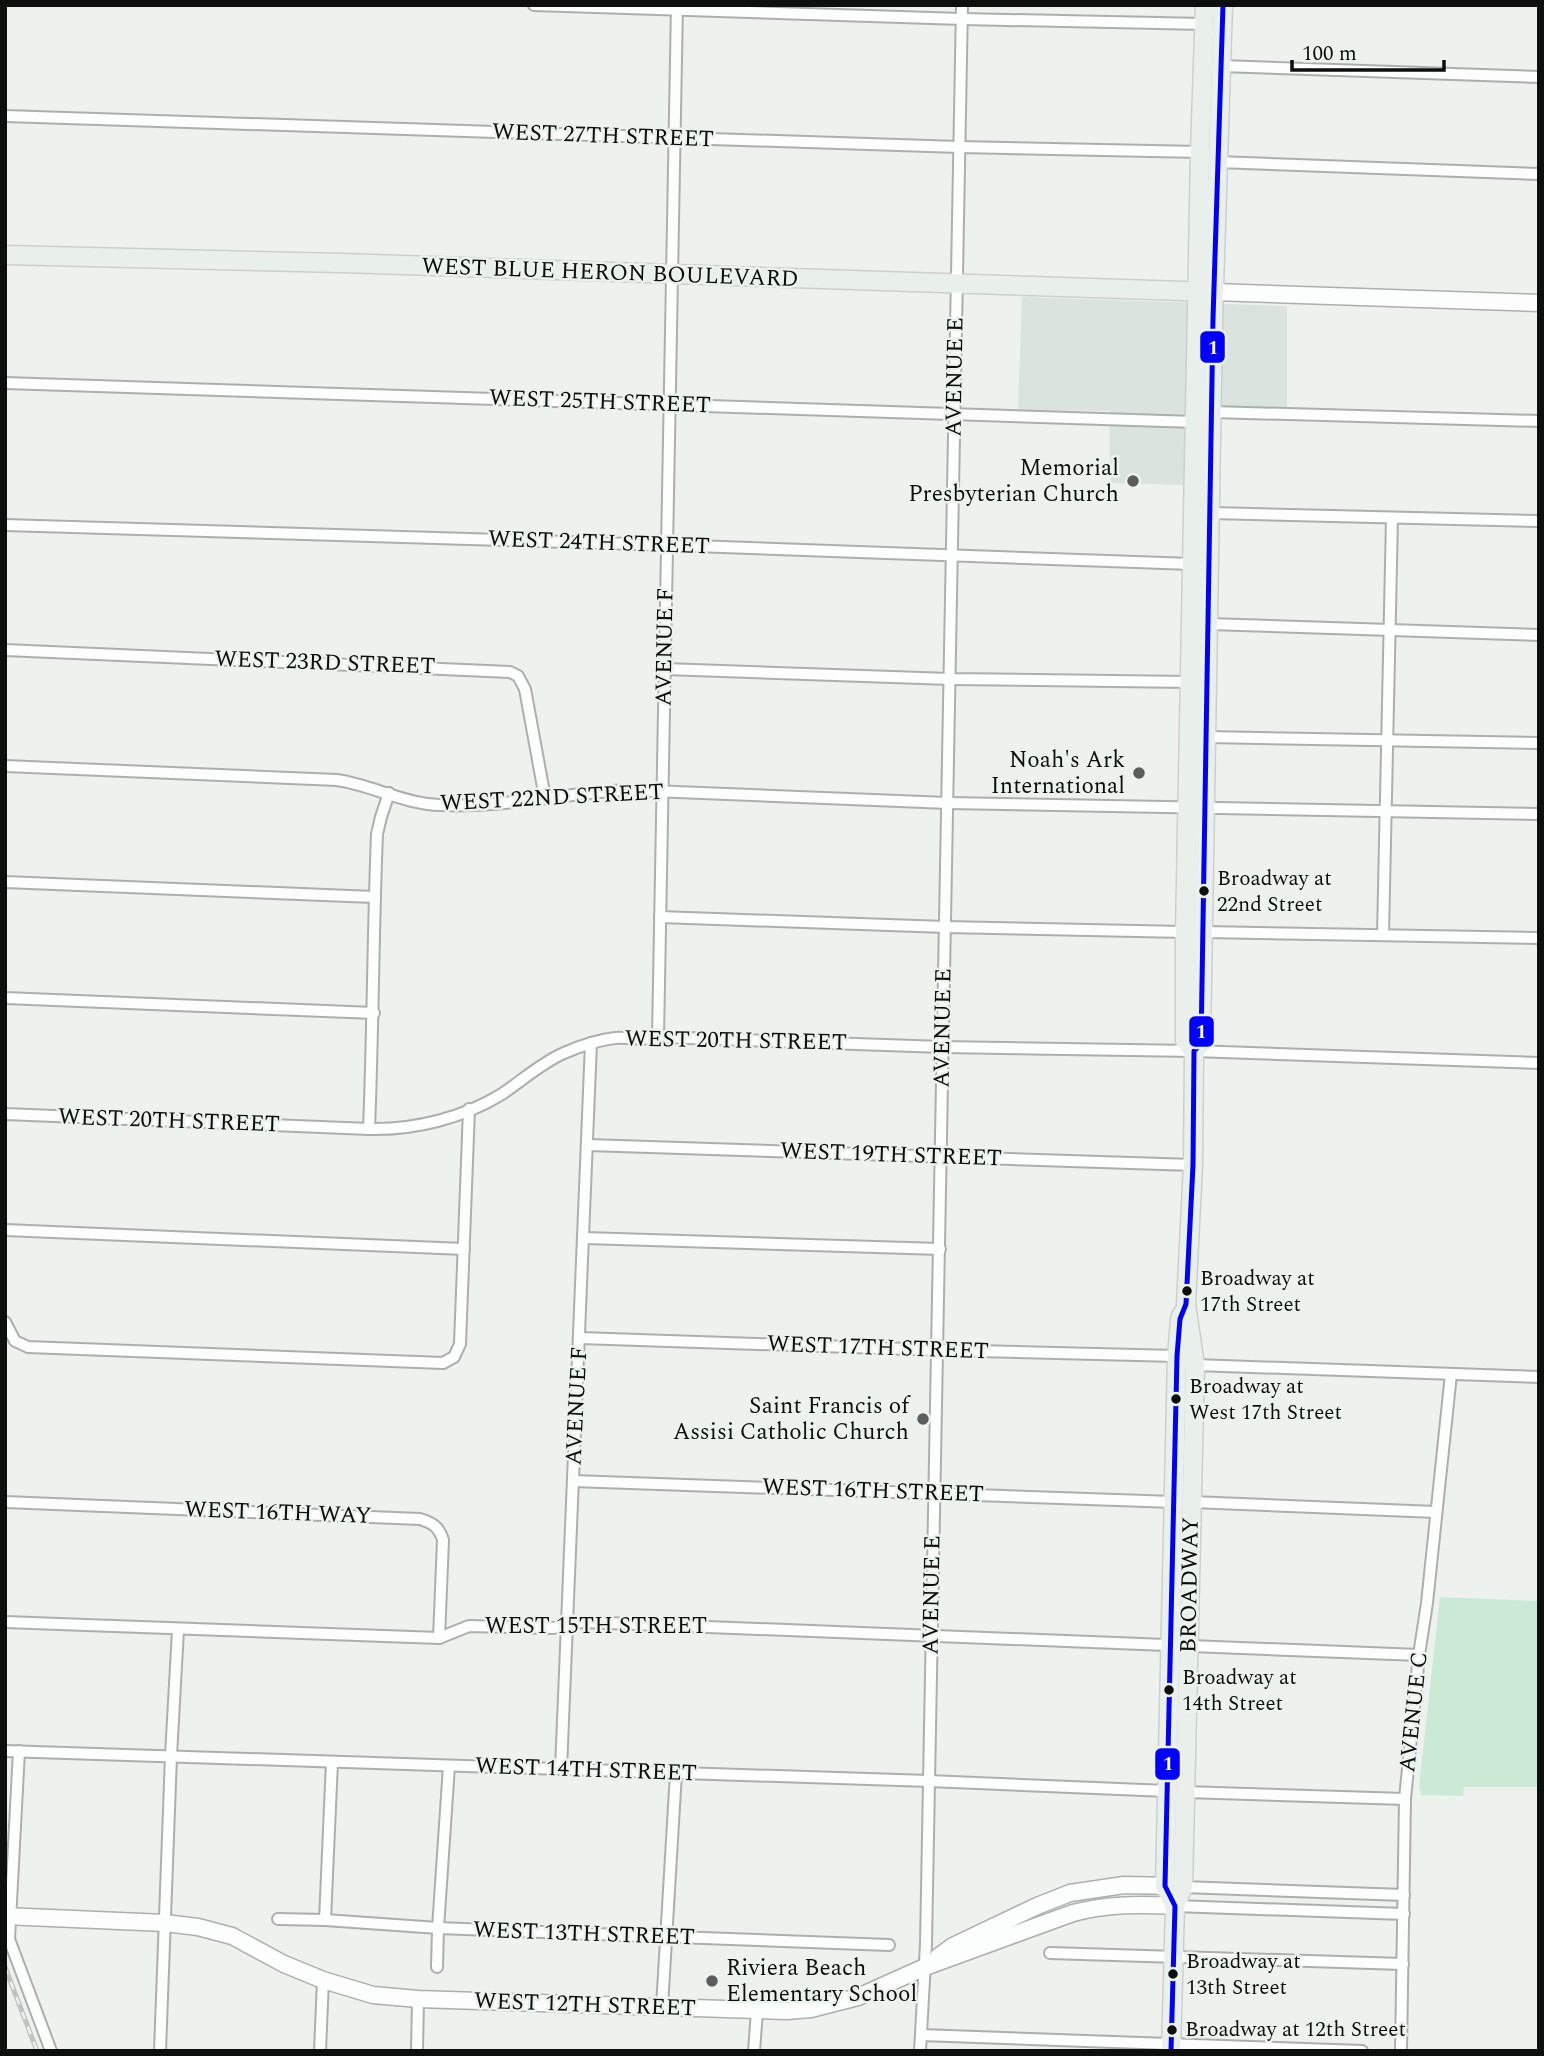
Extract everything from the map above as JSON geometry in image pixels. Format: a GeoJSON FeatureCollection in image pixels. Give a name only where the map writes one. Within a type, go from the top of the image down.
{"type":"FeatureCollection","features":[{"type":"Feature","properties":{"kind":"main road","name":"BROADWAY"},"geometry":{"type":"LineString","coordinates":[[1183,1502],[1195,1366],[1186,1304],[1193,1165],[1194,1051],[1185,1041],[1206,807],[1211,513],[1212,412],[1200,152],[1205,5]]}},
{"type":"Feature","properties":{"kind":"main road"},"geometry":{"type":"LineString","coordinates":[[1213,5],[1210,52],[1220,66]]}},
{"type":"Feature","properties":{"kind":"main road","name":"BROADWAY"},"geometry":{"type":"LineString","coordinates":[[1194,932],[1187,806],[1195,422],[1217,162],[1223,5]]}},
{"type":"Feature","properties":{"kind":"main road","name":"WEST BLUE HERON BOULEVARD"},"geometry":{"type":"LineString","coordinates":[[5,256],[342,263],[1206,292]]}},
{"type":"Feature","properties":{"kind":"main road","name":"BROADWAY"},"geometry":{"type":"LineString","coordinates":[[1171,2048],[1183,1502],[1177,1356],[1180,1319],[1186,1304]]}},
{"type":"Feature","properties":{"kind":"street"},"geometry":{"type":"LineString","coordinates":[[534,5],[1204,24]]}},
{"type":"Feature","properties":{"kind":"street","name":"AVENUE E"},"geometry":{"type":"LineString","coordinates":[[920,2051],[925,1967],[938,1350],[962,5]]}},
{"type":"Feature","properties":{"kind":"street","name":"AVENUE F"},"geometry":{"type":"LineString","coordinates":[[658,1037],[677,8]]}},
{"type":"Feature","properties":{"kind":"street"},"geometry":{"type":"LineString","coordinates":[[1220,66],[1539,77]]}},
{"type":"Feature","properties":{"kind":"street","name":"WEST 27TH STREET"},"geometry":{"type":"LineString","coordinates":[[5,116],[960,147],[1200,152]]}},
{"type":"Feature","properties":{"kind":"street"},"geometry":{"type":"LineString","coordinates":[[1217,162],[1539,174]]}},
{"type":"Feature","properties":{"kind":"street"},"geometry":{"type":"LineString","coordinates":[[1206,292],[1539,303]]}},
{"type":"Feature","properties":{"kind":"street","name":"WEST 25TH STREET"},"geometry":{"type":"LineString","coordinates":[[5,383],[1195,422]]}},
{"type":"Feature","properties":{"kind":"street"},"geometry":{"type":"LineString","coordinates":[[1212,412],[1539,421]]}},
{"type":"Feature","properties":{"kind":"street"},"geometry":{"type":"LineString","coordinates":[[1211,513],[1539,521]]}},
{"type":"Feature","properties":{"kind":"street"},"geometry":{"type":"LineString","coordinates":[[1383,935],[1392,518]]}},
{"type":"Feature","properties":{"kind":"street","name":"WEST 24TH STREET"},"geometry":{"type":"LineString","coordinates":[[5,525],[1192,564]]}},
{"type":"Feature","properties":{"kind":"street"},"geometry":{"type":"LineString","coordinates":[[1209,624],[1539,635]]}},
{"type":"Feature","properties":{"kind":"street","name":"WEST 23RD STREET"},"geometry":{"type":"LineString","coordinates":[[5,649],[510,672],[517,676],[525,689],[545,798]]}},
{"type":"Feature","properties":{"kind":"street"},"geometry":{"type":"LineString","coordinates":[[664,669],[950,679],[1190,682]]}},
{"type":"Feature","properties":{"kind":"street"},"geometry":{"type":"LineString","coordinates":[[1207,737],[1539,743]]}},
{"type":"Feature","properties":{"kind":"street","name":"WEST 22ND STREET"},"geometry":{"type":"LineString","coordinates":[[5,765],[337,780],[373,787],[421,803],[439,805],[508,803],[593,792],[662,791],[947,803],[1539,814]]}},
{"type":"Feature","properties":{"kind":"street"},"geometry":{"type":"LineString","coordinates":[[369,1129],[377,834],[388,793]]}},
{"type":"Feature","properties":{"kind":"street"},"geometry":{"type":"LineString","coordinates":[[5,882],[374,897]]}},
{"type":"Feature","properties":{"kind":"street"},"geometry":{"type":"LineString","coordinates":[[660,917],[945,927],[1539,938]]}},
{"type":"Feature","properties":{"kind":"street"},"geometry":{"type":"LineString","coordinates":[[5,998],[374,1013]]}},
{"type":"Feature","properties":{"kind":"street","name":"WEST 20TH STREET"},"geometry":{"type":"LineString","coordinates":[[5,1114],[369,1129],[422,1125],[439,1122],[500,1095],[543,1064],[563,1054],[613,1038],[1194,1051],[1539,1063]]}},
{"type":"Feature","properties":{"kind":"street","name":"AVENUE F"},"geometry":{"type":"LineString","coordinates":[[561,1769],[591,1043]]}},
{"type":"Feature","properties":{"kind":"street"},"geometry":{"type":"LineString","coordinates":[[5,1322],[15,1342],[29,1347],[443,1363],[454,1357],[460,1344],[469,1109]]}},
{"type":"Feature","properties":{"kind":"street","name":"WEST 19TH STREET"},"geometry":{"type":"LineString","coordinates":[[588,1145],[1193,1165]]}},
{"type":"Feature","properties":{"kind":"street"},"geometry":{"type":"LineString","coordinates":[[5,1230],[464,1249]]}},
{"type":"Feature","properties":{"kind":"street"},"geometry":{"type":"LineString","coordinates":[[584,1238],[940,1249]]}},
{"type":"Feature","properties":{"kind":"street","name":"WEST 17TH STREET"},"geometry":{"type":"LineString","coordinates":[[580,1338],[1177,1356]]}},
{"type":"Feature","properties":{"kind":"street"},"geometry":{"type":"LineString","coordinates":[[1195,1366],[1539,1377]]}},
{"type":"Feature","properties":{"kind":"street","name":"AVENUE C"},"geometry":{"type":"LineString","coordinates":[[1401,2051],[1405,1799],[1451,1374]]}},
{"type":"Feature","properties":{"kind":"street","name":"WEST 16TH STREET"},"geometry":{"type":"LineString","coordinates":[[573,1481],[1436,1512]]}},
{"type":"Feature","properties":{"kind":"street","name":"WEST 16TH WAY"},"geometry":{"type":"LineString","coordinates":[[5,1502],[407,1518],[430,1522],[436,1526],[443,1540],[439,1638]]}},
{"type":"Feature","properties":{"kind":"street","name":"WEST 15TH STREET"},"geometry":{"type":"LineString","coordinates":[[5,1622],[439,1638],[469,1626],[552,1628],[582,1622],[1419,1655]]}},
{"type":"Feature","properties":{"kind":"street"},"geometry":{"type":"LineString","coordinates":[[160,2051],[178,1630]]}},
{"type":"Feature","properties":{"kind":"street","name":"WEST 14TH STREET"},"geometry":{"type":"LineString","coordinates":[[5,1751],[1405,1799]]}},
{"type":"Feature","properties":{"kind":"street"},"geometry":{"type":"LineString","coordinates":[[19,1751],[7,1916],[9,1938],[51,2051]]}},
{"type":"Feature","properties":{"kind":"street"},"geometry":{"type":"LineString","coordinates":[[325,1920],[332,1762]]}},
{"type":"Feature","properties":{"kind":"street"},"geometry":{"type":"LineString","coordinates":[[438,1967],[438,1928],[449,1766]]}},
{"type":"Feature","properties":{"kind":"street"},"geometry":{"type":"LineString","coordinates":[[662,2007],[676,1773]]}},
{"type":"Feature","properties":{"kind":"street"},"geometry":{"type":"LineString","coordinates":[[1174,1886],[1404,1895]]}},
{"type":"Feature","properties":{"kind":"street","name":"WEST 12TH STREET"},"geometry":{"type":"LineString","coordinates":[[925,1967],[953,1946],[1062,1896],[1106,1887],[1174,1886]]}},
{"type":"Feature","properties":{"kind":"street","name":"WEST 12TH STREET"},"geometry":{"type":"LineString","coordinates":[[323,1980],[373,1994],[418,1999],[788,2011],[858,1997],[925,1967],[1090,1909],[1125,1904],[1175,1906]]}},
{"type":"Feature","properties":{"kind":"street"},"geometry":{"type":"LineString","coordinates":[[1175,1906],[1404,1913]]}},
{"type":"Feature","properties":{"kind":"street"},"geometry":{"type":"LineString","coordinates":[[7,1916],[165,1923],[198,1927],[232,1936],[284,1964],[323,1980],[320,2051]]}},
{"type":"Feature","properties":{"kind":"street","name":"WEST 13TH STREET"},"geometry":{"type":"LineString","coordinates":[[278,1919],[438,1928],[889,1945]]}},
{"type":"Feature","properties":{"kind":"street"},"geometry":{"type":"LineString","coordinates":[[1050,1953],[1403,1964]]}},
{"type":"Feature","properties":{"kind":"street"},"geometry":{"type":"LineString","coordinates":[[417,2051],[418,1999]]}},
{"type":"Feature","properties":{"kind":"street"},"geometry":{"type":"LineString","coordinates":[[754,2051],[757,2011]]}},
{"type":"Feature","properties":{"kind":"street"},"geometry":{"type":"LineString","coordinates":[[920,2035],[1171,2048],[1362,2051]]}},
{"type":"Feature","properties":{"kind":"shaded area"},"geometry":{"type":"Polygon","coordinates":[[[1022,297],[1287,306],[1287,408],[1187,406],[1185,485],[1110,483],[1110,411],[1018,410],[1022,297]]]}},
{"type":"Feature","properties":{"kind":"green space"},"geometry":{"type":"Polygon","coordinates":[[[1440,1597],[1539,1601],[1539,1787],[1464,1787],[1463,1796],[1421,1795],[1419,1786],[1440,1597]]]}},
{"type":"Feature","properties":{"kind":"railway"},"geometry":{"type":"LineString","coordinates":[[5,1967],[37,2051]]}},
{"type":"Feature","properties":{"kind":"transit line","name":"1"},"geometry":{"type":"LineString","coordinates":[[1171,2051],[1175,1906],[1165,1886],[1177,1356],[1180,1319],[1186,1304],[1193,1165],[1194,1051],[1201,1044],[1213,319],[1223,5]]}},
{"type":"Feature","properties":{"kind":"place","name":"Memorial Presbyterian Church"},"geometry":{"type":"Point","coordinates":[1133,481]}},
{"type":"Feature","properties":{"kind":"place","name":"Noah's Ark International"},"geometry":{"type":"Point","coordinates":[1139,773]}},
{"type":"Feature","properties":{"kind":"place","name":"Broadway at 22nd Street"},"geometry":{"type":"Point","coordinates":[1204,891]}},
{"type":"Feature","properties":{"kind":"place","name":"Broadway at 17th Street"},"geometry":{"type":"Point","coordinates":[1187,1291]}},
{"type":"Feature","properties":{"kind":"place","name":"Broadway at West 17th Street"},"geometry":{"type":"Point","coordinates":[1176,1399]}},
{"type":"Feature","properties":{"kind":"place","name":"Saint Francis of Assisi Catholic Church"},"geometry":{"type":"Point","coordinates":[923,1419]}},
{"type":"Feature","properties":{"kind":"place","name":"Broadway at 14th Street"},"geometry":{"type":"Point","coordinates":[1169,1690]}},
{"type":"Feature","properties":{"kind":"place","name":"Broadway at 13th Street"},"geometry":{"type":"Point","coordinates":[1173,1974]}},
{"type":"Feature","properties":{"kind":"place","name":"Riviera Beach Elementary School"},"geometry":{"type":"Point","coordinates":[712,1981]}},
{"type":"Feature","properties":{"kind":"place","name":"Broadway at 12th Street"},"geometry":{"type":"Point","coordinates":[1172,2030]}}]}
